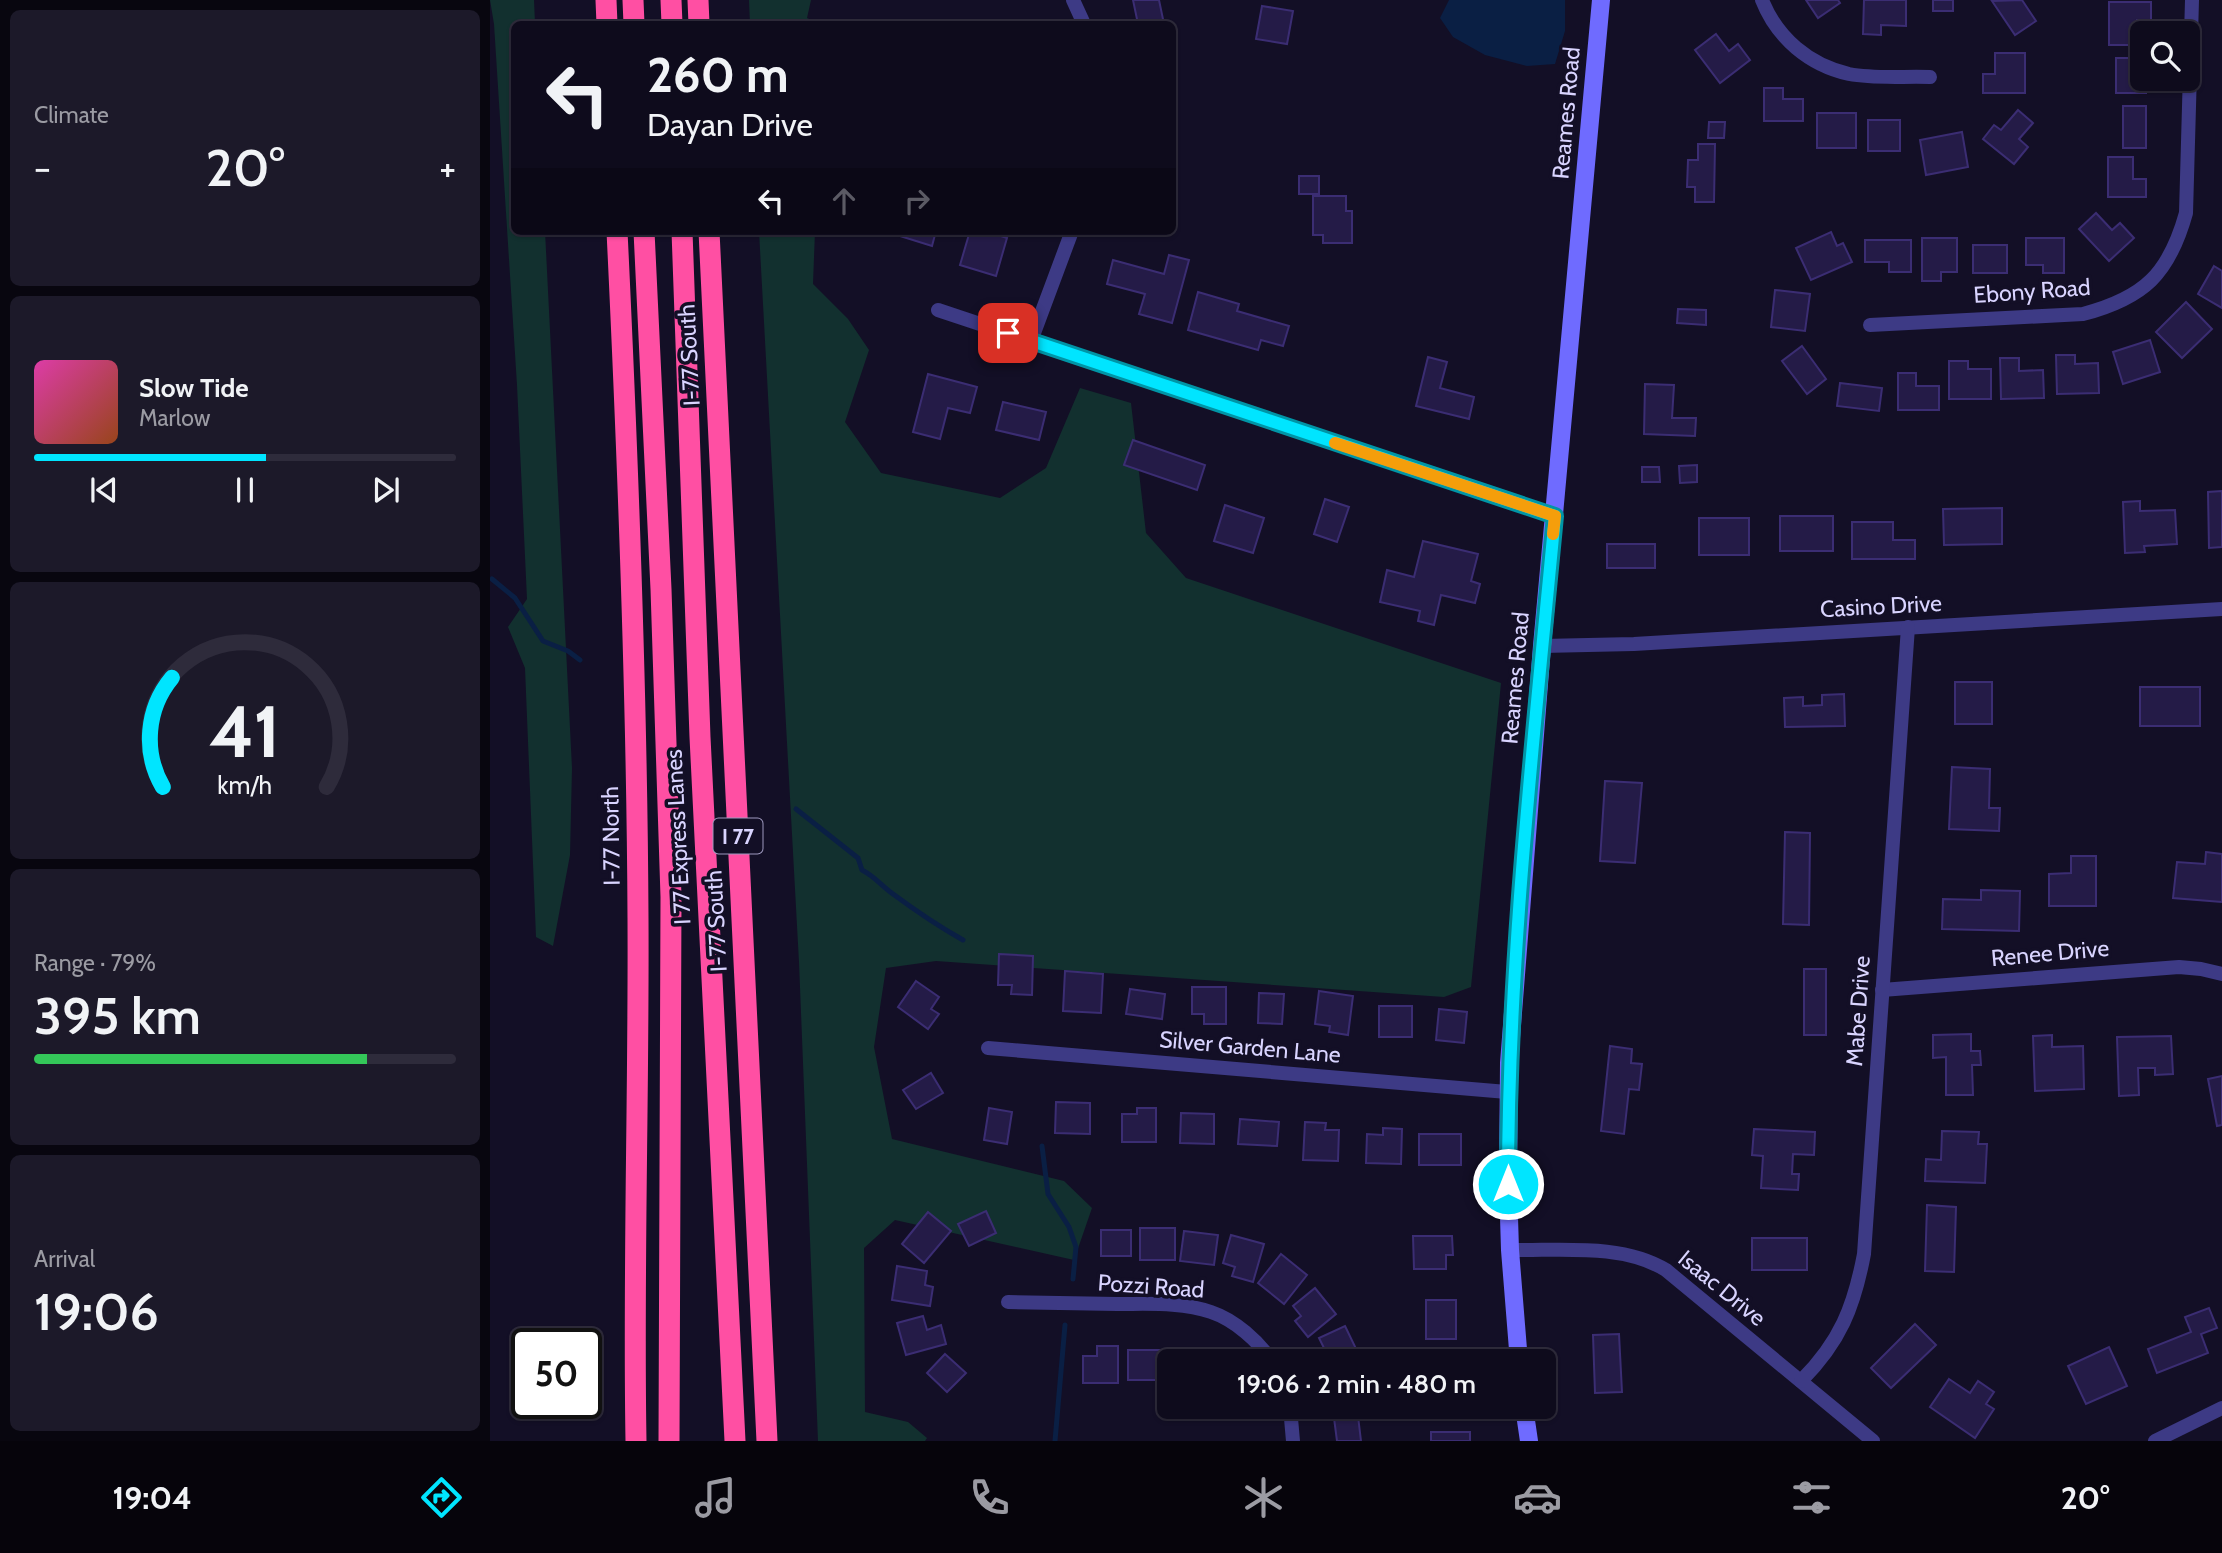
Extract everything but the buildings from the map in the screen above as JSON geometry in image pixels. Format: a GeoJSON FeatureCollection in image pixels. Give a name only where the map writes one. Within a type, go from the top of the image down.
{"type":"FeatureCollection","features":[{"type":"Feature","properties":{"kind":"highway"},"geometry":{"type":"LineString","coordinates":[[606,0],[607,21]]}},
{"type":"Feature","properties":{"kind":"highway"},"geometry":{"type":"LineString","coordinates":[[633,0],[634,21]]}},
{"type":"Feature","properties":{"kind":"highway"},"geometry":{"type":"LineString","coordinates":[[671,0],[672,21]]}},
{"type":"Feature","properties":{"kind":"highway"},"geometry":{"type":"LineString","coordinates":[[698,0],[699,21]]}},
{"type":"Feature","properties":{"kind":"highway","name":"I-77 North"},"geometry":{"type":"LineString","coordinates":[[617,235],[628,463],[636,747],[636,1441]]}},
{"type":"Feature","properties":{"kind":"highway","name":"I 77 Express Lanes"},"geometry":{"type":"LineString","coordinates":[[644,235],[661,589],[671,897],[670,1440]]}},
{"type":"Feature","properties":{"kind":"highway","name":"I 77 Express Lanes"},"geometry":{"type":"LineString","coordinates":[[682,235],[700,750],[735,1441]]}},
{"type":"Feature","properties":{"kind":"highway","name":"I-77 South"},"geometry":{"type":"LineString","coordinates":[[709,235],[767,1441]]}},
{"type":"Feature","properties":{"kind":"highway"},"geometry":{"type":"LineString","coordinates":[[721,1441],[731,1375]]}},
{"type":"Feature","properties":{"kind":"main road","name":"Reames Road"},"geometry":{"type":"LineString","coordinates":[[1518,1349],[1510,1250],[1507,1092],[1542,646],[1601,0]]}},
{"type":"Feature","properties":{"kind":"main road"},"geometry":{"type":"LineString","coordinates":[[1526,1419],[1529,1441]]}},
{"type":"Feature","properties":{"kind":"street"},"geometry":{"type":"LineString","coordinates":[[1073,0],[1083,21]]}},
{"type":"Feature","properties":{"kind":"street"},"geometry":{"type":"LineString","coordinates":[[1762,0],[1780,32],[1794,48],[1833,69],[1866,76],[1930,77]]}},
{"type":"Feature","properties":{"kind":"street","name":"Ebony Road"},"geometry":{"type":"LineString","coordinates":[[1870,325],[2083,314],[2113,306],[2154,279],[2170,258],[2186,213],[2192,0]]}},
{"type":"Feature","properties":{"kind":"street"},"geometry":{"type":"LineString","coordinates":[[1031,341],[1071,235]]}},
{"type":"Feature","properties":{"kind":"street"},"geometry":{"type":"LineString","coordinates":[[938,310],[1555,516]]}},
{"type":"Feature","properties":{"kind":"street","name":"Casino Drive"},"geometry":{"type":"LineString","coordinates":[[1542,646],[2222,610]]}},
{"type":"Feature","properties":{"kind":"street","name":"Mabe Drive"},"geometry":{"type":"LineString","coordinates":[[1801,1381],[1836,1340],[1858,1287],[1864,1254],[1908,627]]}},
{"type":"Feature","properties":{"kind":"street","name":"Renee Drive"},"geometry":{"type":"LineString","coordinates":[[1882,990],[2168,968],[2201,969],[2222,974]]}},
{"type":"Feature","properties":{"kind":"street","name":"Silver Garden Lane"},"geometry":{"type":"LineString","coordinates":[[989,1048],[1507,1092]]}},
{"type":"Feature","properties":{"kind":"street","name":"Isaac Drive"},"geometry":{"type":"LineString","coordinates":[[1510,1250],[1598,1252],[1627,1255],[1655,1263],[1873,1441]]}},
{"type":"Feature","properties":{"kind":"street","name":"Pozzi Road"},"geometry":{"type":"LineString","coordinates":[[1008,1303],[1150,1304],[1210,1311],[1229,1321],[1260,1349]]}},
{"type":"Feature","properties":{"kind":"street"},"geometry":{"type":"LineString","coordinates":[[2155,1441],[2222,1408]]}},
{"type":"Feature","properties":{"kind":"street"},"geometry":{"type":"LineString","coordinates":[[1291,1419],[1293,1441]]}},
{"type":"Feature","properties":{"kind":"green space"},"geometry":{"type":"Polygon","coordinates":[[[490,0],[534,0],[535,21],[511,21],[511,235],[545,235],[572,768],[570,855],[553,946],[536,937],[525,668],[508,627],[527,599],[517,385],[494,24],[490,0]]]}},
{"type":"Feature","properties":{"kind":"green space"},"geometry":{"type":"Polygon","coordinates":[[[749,0],[811,0],[807,18],[814,21],[750,21],[749,0]]]}},
{"type":"Feature","properties":{"kind":"green space"},"geometry":{"type":"Polygon","coordinates":[[[759,235],[815,235],[813,284],[848,319],[869,350],[845,422],[881,473],[1000,498],[1046,468],[1080,388],[1131,403],[1146,533],[1186,578],[1501,683],[1471,987],[1444,997],[936,961],[886,968],[874,1047],[892,1139],[1064,1181],[1092,1208],[1074,1260],[895,1220],[864,1248],[865,1412],[908,1422],[927,1438],[925,1441],[818,1441],[799,962],[759,235]]]}},
{"type":"Feature","properties":{"kind":"water"},"geometry":{"type":"Polygon","coordinates":[[[1449,0],[1565,0],[1565,31],[1555,64],[1527,66],[1485,55],[1453,37],[1440,18],[1449,0]]]}},
{"type":"Feature","properties":{"kind":"waterway"},"geometry":{"type":"LineString","coordinates":[[492,579],[515,598],[543,641],[568,651],[580,660]]}},
{"type":"Feature","properties":{"kind":"waterway"},"geometry":{"type":"LineString","coordinates":[[796,809],[858,858],[862,870],[963,940]]}},
{"type":"Feature","properties":{"kind":"waterway"},"geometry":{"type":"LineString","coordinates":[[1042,1146],[1048,1194],[1069,1227],[1076,1247],[1073,1279]]}},
{"type":"Feature","properties":{"kind":"waterway"},"geometry":{"type":"LineString","coordinates":[[1055,1441],[1065,1325]]}},
{"type":"Feature","properties":{"kind":"slow traffic"},"geometry":{"type":"LineString","coordinates":[[1335,443],[1555,516],[1553,534]]}},
{"type":"Feature","properties":{"kind":"route"},"geometry":{"type":"LineString","coordinates":[[1008,333],[1555,516],[1517,941],[1507,1092],[1508,1184]]}}]}
